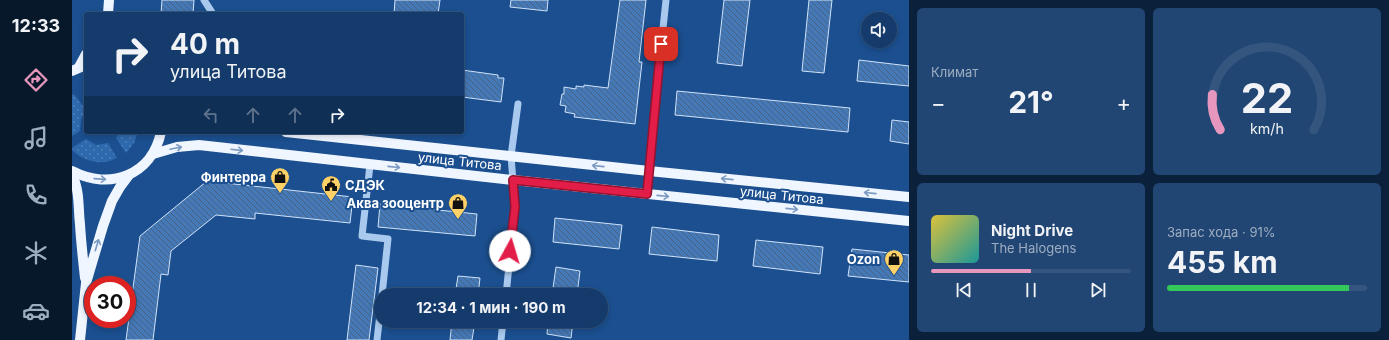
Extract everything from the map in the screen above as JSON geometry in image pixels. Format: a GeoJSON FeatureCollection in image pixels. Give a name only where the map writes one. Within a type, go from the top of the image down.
{"type":"FeatureCollection","features":[{"type":"Feature","properties":{"kind":"main road"},"geometry":{"type":"LineString","coordinates":[[108,12],[109,0]]}},
{"type":"Feature","properties":{"kind":"main road"},"geometry":{"type":"LineString","coordinates":[[79,68],[84,58]]}},
{"type":"Feature","properties":{"kind":"main road"},"geometry":{"type":"LineString","coordinates":[[72,171],[81,176],[99,180],[115,180],[129,175],[144,165],[153,154],[159,144],[161,134]]}},
{"type":"Feature","properties":{"kind":"main road","name":"улица Титова"},"geometry":{"type":"LineString","coordinates":[[305,134],[909,197]]}},
{"type":"Feature","properties":{"kind":"main road","name":"улица Титова"},"geometry":{"type":"LineString","coordinates":[[153,154],[177,146],[199,145],[370,165],[909,221]]}},
{"type":"Feature","properties":{"kind":"main road"},"geometry":{"type":"LineString","coordinates":[[72,175],[76,183],[78,195],[85,276]]}},
{"type":"Feature","properties":{"kind":"main road"},"geometry":{"type":"LineString","coordinates":[[88,276],[112,201],[129,175]]}},
{"type":"Feature","properties":{"kind":"main road"},"geometry":{"type":"LineString","coordinates":[[80,340],[84,302]]}},
{"type":"Feature","properties":{"kind":"street"},"geometry":{"type":"LineString","coordinates":[[204,0],[212,12]]}},
{"type":"Feature","properties":{"kind":"street"},"geometry":{"type":"LineString","coordinates":[[647,194],[666,0]]}},
{"type":"Feature","properties":{"kind":"street"},"geometry":{"type":"LineString","coordinates":[[507,288],[515,207],[511,156],[518,104]]}},
{"type":"Feature","properties":{"kind":"street"},"geometry":{"type":"LineString","coordinates":[[370,165],[362,236],[388,239],[383,288]]}},
{"type":"Feature","properties":{"kind":"street"},"geometry":{"type":"LineString","coordinates":[[377,340],[378,328]]}},
{"type":"Feature","properties":{"kind":"street"},"geometry":{"type":"LineString","coordinates":[[501,340],[502,328]]}},
{"type":"Feature","properties":{"kind":"shaded area"},"geometry":{"type":"Polygon","coordinates":[[[74,94],[84,108],[84,112],[81,120],[80,131],[72,136],[72,95],[74,94]]]}},
{"type":"Feature","properties":{"kind":"shaded area"},"geometry":{"type":"Polygon","coordinates":[[[119,134],[137,134],[134,143],[126,153],[116,138],[119,134]]]}},
{"type":"Feature","properties":{"kind":"shaded area"},"geometry":{"type":"Polygon","coordinates":[[[86,139],[96,145],[108,143],[117,158],[105,162],[93,162],[72,150],[72,148],[86,139]]]}},
{"type":"Feature","properties":{"kind":"building"},"geometry":{"type":"Polygon","coordinates":[[[162,0],[194,0],[193,12],[161,12],[162,0]]]}},
{"type":"Feature","properties":{"kind":"building"},"geometry":{"type":"Polygon","coordinates":[[[395,0],[440,0],[438,12],[394,12],[395,0]]]}},
{"type":"Feature","properties":{"kind":"building"},"geometry":{"type":"Polygon","coordinates":[[[511,0],[548,0],[547,11],[510,7],[511,0]]]}},
{"type":"Feature","properties":{"kind":"building"},"geometry":{"type":"Polygon","coordinates":[[[620,0],[646,0],[639,62],[642,62],[635,124],[574,117],[575,114],[565,112],[566,106],[560,105],[562,94],[564,94],[564,87],[576,89],[576,86],[584,87],[584,85],[608,88],[620,0]]]}},
{"type":"Feature","properties":{"kind":"building"},"geometry":{"type":"Polygon","coordinates":[[[724,0],[750,0],[742,66],[717,63],[724,0]]]}},
{"type":"Feature","properties":{"kind":"building"},"geometry":{"type":"Polygon","coordinates":[[[809,0],[832,0],[824,73],[802,71],[809,0]]]}},
{"type":"Feature","properties":{"kind":"building"},"geometry":{"type":"Polygon","coordinates":[[[859,60],[909,66],[909,86],[857,81],[859,60]]]}},
{"type":"Feature","properties":{"kind":"building"},"geometry":{"type":"Polygon","coordinates":[[[464,70],[498,75],[498,78],[504,78],[501,102],[464,97],[464,70]]]}},
{"type":"Feature","properties":{"kind":"building"},"geometry":{"type":"Polygon","coordinates":[[[677,91],[850,108],[848,132],[675,115],[677,91]]]}},
{"type":"Feature","properties":{"kind":"building"},"geometry":{"type":"Polygon","coordinates":[[[892,120],[909,122],[909,144],[890,141],[892,120]]]}},
{"type":"Feature","properties":{"kind":"building"},"geometry":{"type":"Polygon","coordinates":[[[207,181],[353,197],[350,223],[255,213],[255,219],[216,215],[171,251],[168,275],[161,274],[153,340],[126,340],[128,328],[136,328],[136,276],[135,276],[140,236],[207,181]]]}},
{"type":"Feature","properties":{"kind":"building"},"geometry":{"type":"Polygon","coordinates":[[[380,204],[477,214],[475,236],[378,227],[380,204]]]}},
{"type":"Feature","properties":{"kind":"building"},"geometry":{"type":"Polygon","coordinates":[[[555,218],[622,225],[619,249],[553,242],[555,218]]]}},
{"type":"Feature","properties":{"kind":"building"},"geometry":{"type":"Polygon","coordinates":[[[652,227],[719,235],[717,261],[649,254],[652,227]]]}},
{"type":"Feature","properties":{"kind":"building"},"geometry":{"type":"Polygon","coordinates":[[[756,240],[823,247],[820,274],[753,266],[756,240]]]}},
{"type":"Feature","properties":{"kind":"building"},"geometry":{"type":"Polygon","coordinates":[[[852,249],[909,255],[909,282],[848,276],[852,249]]]}},
{"type":"Feature","properties":{"kind":"building"},"geometry":{"type":"Polygon","coordinates":[[[356,265],[378,268],[376,288],[374,288],[369,340],[347,340],[356,265]]]}},
{"type":"Feature","properties":{"kind":"building"},"geometry":{"type":"Polygon","coordinates":[[[556,267],[580,271],[578,288],[553,288],[556,267]]]}},
{"type":"Feature","properties":{"kind":"building"},"geometry":{"type":"Polygon","coordinates":[[[458,276],[480,278],[479,288],[456,288],[458,276]]]}},
{"type":"Feature","properties":{"kind":"building"},"geometry":{"type":"Polygon","coordinates":[[[451,328],[474,328],[472,340],[450,340],[451,328]]]}},
{"type":"Feature","properties":{"kind":"building"},"geometry":{"type":"Polygon","coordinates":[[[547,328],[572,328],[571,338],[547,334],[547,328]]]}},
{"type":"Feature","properties":{"kind":"place","name":"Финтерра"},"geometry":{"type":"Point","coordinates":[280,194]}},
{"type":"Feature","properties":{"kind":"place","name":"СДЭК"},"geometry":{"type":"Point","coordinates":[331,202]}},
{"type":"Feature","properties":{"kind":"place","name":"Аква зооцентр"},"geometry":{"type":"Point","coordinates":[458,220]}},
{"type":"Feature","properties":{"kind":"place","name":"Ozon"},"geometry":{"type":"Point","coordinates":[894,276]}},
{"type":"Feature","properties":{"kind":"route"},"geometry":{"type":"LineString","coordinates":[[510,251],[515,207],[513,180],[647,194],[661,44]]}}]}
